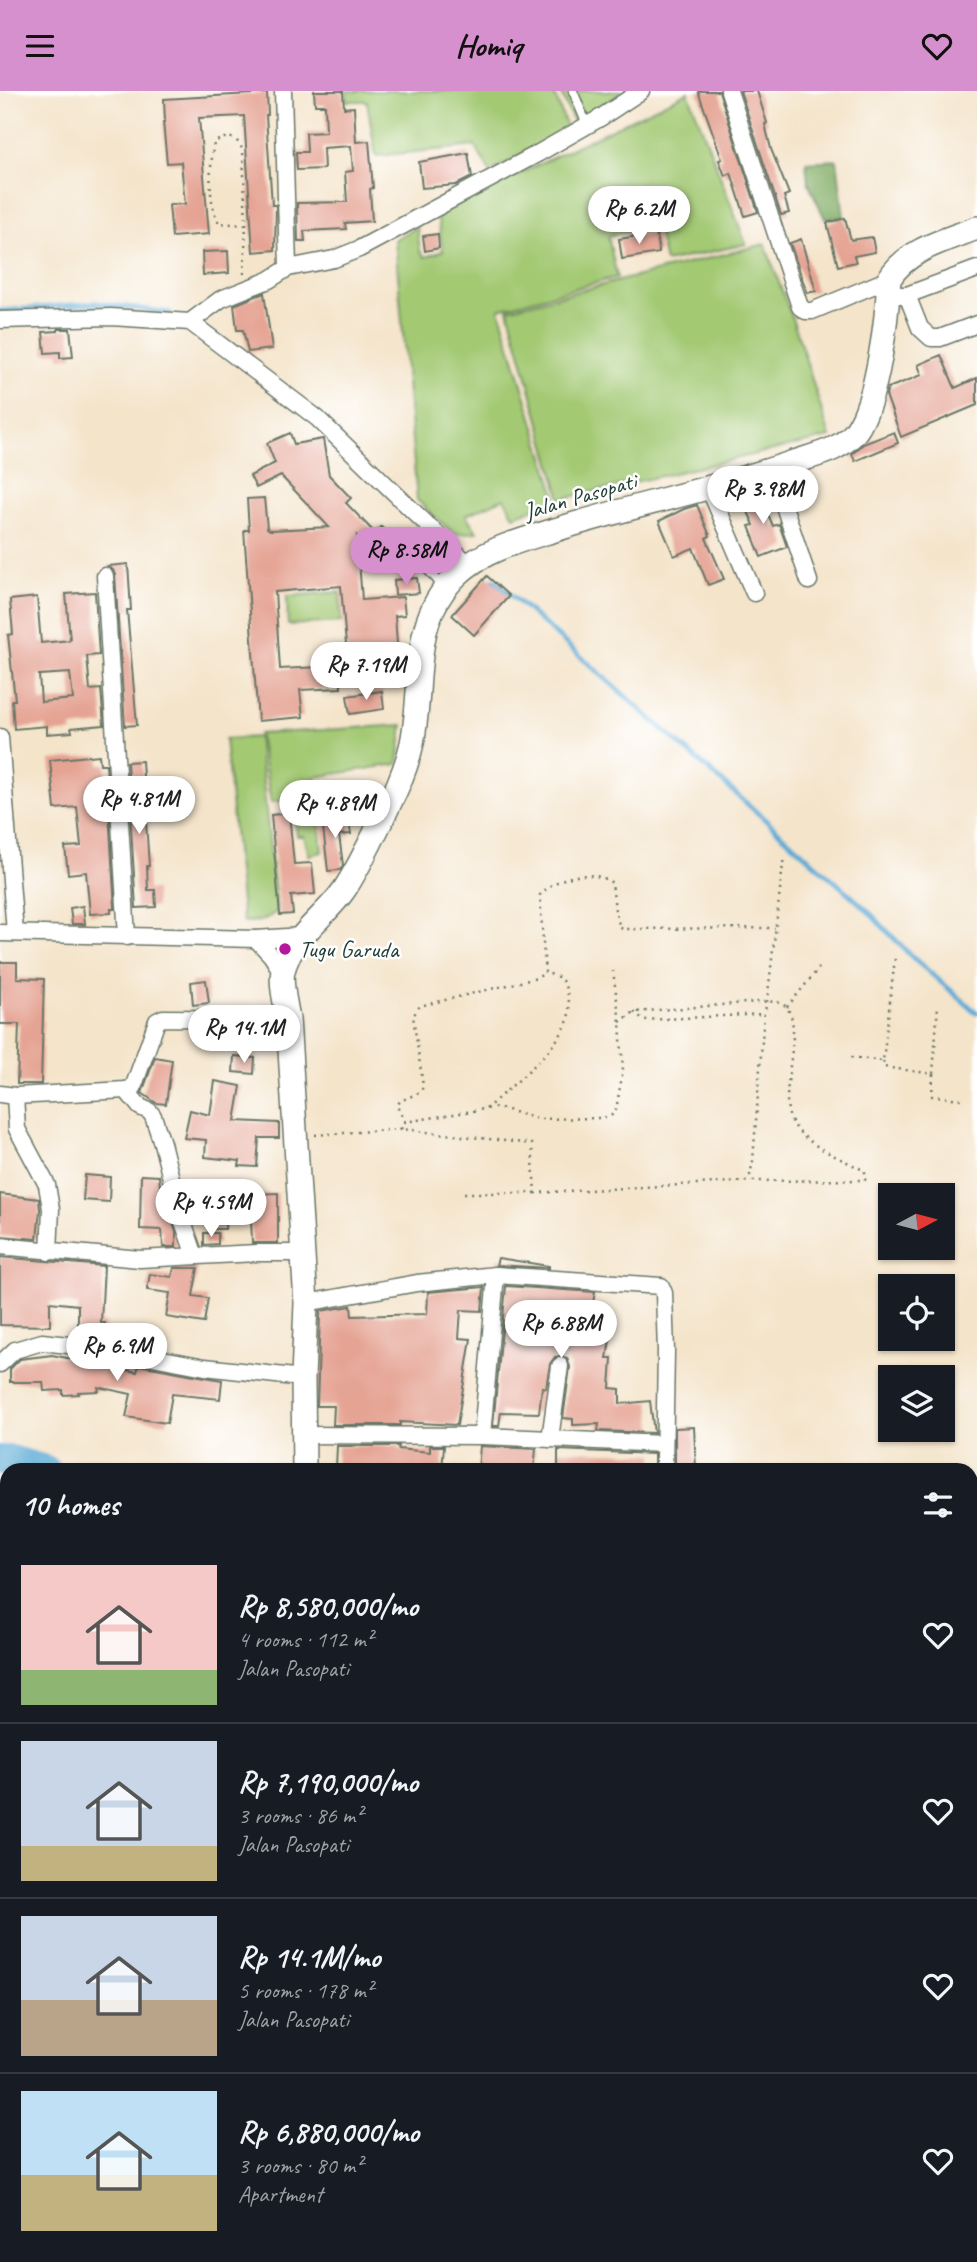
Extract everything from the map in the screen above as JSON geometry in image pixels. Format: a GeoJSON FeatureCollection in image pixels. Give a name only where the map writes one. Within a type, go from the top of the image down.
{"type":"FeatureCollection","features":[{"type":"Feature","properties":{"kind":"street"},"geometry":{"type":"LineString","coordinates":[[283,91],[288,268]]}},
{"type":"Feature","properties":{"kind":"street"},"geometry":{"type":"LineString","coordinates":[[192,321],[214,304],[269,280],[288,268],[334,259],[359,249],[587,125],[641,91]]}},
{"type":"Feature","properties":{"kind":"street"},"geometry":{"type":"LineString","coordinates":[[729,91],[800,307],[812,311],[977,269]]}},
{"type":"Feature","properties":{"kind":"street"},"geometry":{"type":"LineString","coordinates":[[977,227],[908,256],[896,268],[895,289],[920,328],[931,338],[940,338],[977,324]]}},
{"type":"Feature","properties":{"kind":"street","name":"Jalan Pasopati"},"geometry":{"type":"LineString","coordinates":[[282,972],[290,953],[302,936],[325,915],[345,888],[407,764],[417,717],[421,648],[426,622],[445,588],[469,565],[488,554],[539,535],[607,513],[772,470],[836,448],[849,440],[858,429],[873,390],[895,289]]}},
{"type":"Feature","properties":{"kind":"street"},"geometry":{"type":"LineString","coordinates":[[0,320],[111,317],[192,321],[317,418],[469,565]]}},
{"type":"Feature","properties":{"kind":"street"},"geometry":{"type":"LineString","coordinates":[[772,470],[809,581]]}},
{"type":"Feature","properties":{"kind":"street"},"geometry":{"type":"LineString","coordinates":[[709,488],[754,593]]}},
{"type":"Feature","properties":{"kind":"street"},"geometry":{"type":"LineString","coordinates":[[105,576],[128,937]]}},
{"type":"Feature","properties":{"kind":"street"},"geometry":{"type":"LineString","coordinates":[[0,737],[7,933],[256,939],[302,936]]}},
{"type":"Feature","properties":{"kind":"street"},"geometry":{"type":"LineString","coordinates":[[256,939],[282,972],[288,1019],[306,1303],[304,1463]]}},
{"type":"Feature","properties":{"kind":"street"},"geometry":{"type":"LineString","coordinates":[[49,1252],[51,1209],[47,1185],[17,1129],[8,1095],[126,1090],[135,1086],[157,1021],[163,1018],[288,1019]]}},
{"type":"Feature","properties":{"kind":"street"},"geometry":{"type":"LineString","coordinates":[[126,1090],[140,1107],[153,1116],[179,1210],[195,1256]]}},
{"type":"Feature","properties":{"kind":"street"},"geometry":{"type":"LineString","coordinates":[[0,1246],[140,1259],[302,1253]]}},
{"type":"Feature","properties":{"kind":"street"},"geometry":{"type":"LineString","coordinates":[[306,1303],[417,1283],[496,1275],[661,1286],[664,1293],[666,1350],[664,1463]]}},
{"type":"Feature","properties":{"kind":"street"},"geometry":{"type":"LineString","coordinates":[[482,1436],[496,1275]]}},
{"type":"Feature","properties":{"kind":"street"},"geometry":{"type":"LineString","coordinates":[[0,1364],[15,1350],[42,1342],[121,1350],[205,1367],[303,1378]]}},
{"type":"Feature","properties":{"kind":"street"},"geometry":{"type":"LineString","coordinates":[[551,1439],[560,1366]]}},
{"type":"Feature","properties":{"kind":"street"},"geometry":{"type":"LineString","coordinates":[[303,1435],[482,1436],[664,1444]]}},
{"type":"Feature","properties":{"kind":"lane"},"geometry":{"type":"LineString","coordinates":[[573,91],[587,125]]}},
{"type":"Feature","properties":{"kind":"lane"},"geometry":{"type":"LineString","coordinates":[[384,564],[425,567],[445,588]]}},
{"type":"Feature","properties":{"kind":"path"},"geometry":{"type":"LineString","coordinates":[[244,291],[246,225],[243,152],[239,141],[233,138],[219,139],[214,143],[212,156],[211,186],[216,217],[219,223],[246,225]]}},
{"type":"Feature","properties":{"kind":"path"},"geometry":{"type":"LineString","coordinates":[[754,1181],[750,1175],[756,1133],[764,1014],[784,856]]}},
{"type":"Feature","properties":{"kind":"path"},"geometry":{"type":"LineString","coordinates":[[545,973],[540,895],[559,880],[570,876],[604,877],[612,883],[620,928],[775,928]]}},
{"type":"Feature","properties":{"kind":"path"},"geometry":{"type":"LineString","coordinates":[[895,958],[884,1067],[933,1074]]}},
{"type":"Feature","properties":{"kind":"path"},"geometry":{"type":"LineString","coordinates":[[787,1007],[819,968]]}},
{"type":"Feature","properties":{"kind":"path"},"geometry":{"type":"LineString","coordinates":[[405,1122],[497,1107],[538,1119],[602,1118],[612,1115],[616,1110],[623,1070],[613,971]]}},
{"type":"Feature","properties":{"kind":"path"},"geometry":{"type":"LineString","coordinates":[[405,1122],[397,1106],[400,1101],[421,1092],[424,1086],[413,1016],[415,1010],[420,1006],[537,978],[545,973],[558,976],[562,979],[568,996],[567,1023],[541,1057],[486,1109]]}},
{"type":"Feature","properties":{"kind":"path"},"geometry":{"type":"LineString","coordinates":[[464,1193],[536,1193],[754,1181],[864,1180],[866,1177],[865,1171],[801,1136],[790,1119],[786,1106],[793,1025],[787,1007],[782,1003],[634,1012],[620,1022]]}},
{"type":"Feature","properties":{"kind":"path"},"geometry":{"type":"LineString","coordinates":[[938,1005],[932,1096],[962,1099]]}},
{"type":"Feature","properties":{"kind":"path"},"geometry":{"type":"LineString","coordinates":[[634,1012],[644,1020],[764,1014]]}},
{"type":"Feature","properties":{"kind":"path"},"geometry":{"type":"LineString","coordinates":[[851,1057],[883,1061]]}},
{"type":"Feature","properties":{"kind":"path"},"geometry":{"type":"LineString","coordinates":[[401,1129],[405,1122]]}},
{"type":"Feature","properties":{"kind":"path"},"geometry":{"type":"LineString","coordinates":[[295,1136],[401,1129],[532,1144],[536,1193]]}},
{"type":"Feature","properties":{"kind":"green space"},"geometry":{"type":"Polygon","coordinates":[[[347,91],[553,91],[568,130],[490,172],[475,146],[376,156],[367,101],[347,101],[347,91]]]}},
{"type":"Feature","properties":{"kind":"green space"},"geometry":{"type":"Polygon","coordinates":[[[560,91],[623,91],[575,126],[560,91]]]}},
{"type":"Feature","properties":{"kind":"green space"},"geometry":{"type":"Polygon","coordinates":[[[688,92],[746,244],[665,262],[656,224],[608,236],[617,277],[499,309],[557,500],[514,516],[504,498],[466,515],[477,532],[454,534],[417,500],[395,239],[417,227],[420,251],[425,257],[443,251],[437,214],[688,92]]]}},
{"type":"Feature","properties":{"kind":"green space"},"geometry":{"type":"Polygon","coordinates":[[[837,160],[844,217],[825,219],[808,182],[806,162],[837,160]]]}},
{"type":"Feature","properties":{"kind":"green space"},"geometry":{"type":"Polygon","coordinates":[[[765,244],[797,332],[830,437],[561,499],[508,309],[765,244]]]}},
{"type":"Feature","properties":{"kind":"green space"},"geometry":{"type":"Polygon","coordinates":[[[340,592],[341,622],[288,625],[287,596],[340,592]]]}},
{"type":"Feature","properties":{"kind":"green space"},"geometry":{"type":"Polygon","coordinates":[[[403,725],[398,764],[315,777],[322,852],[309,855],[304,836],[297,836],[293,800],[271,802],[259,734],[403,725]]]}},
{"type":"Feature","properties":{"kind":"green space"},"geometry":{"type":"Polygon","coordinates":[[[258,737],[277,912],[261,921],[243,922],[225,739],[258,737]]]}},
{"type":"Feature","properties":{"kind":"building"},"geometry":{"type":"Polygon","coordinates":[[[314,91],[343,91],[344,108],[354,107],[356,142],[369,141],[373,188],[370,189],[372,221],[345,223],[346,229],[304,231],[305,241],[298,241],[297,203],[347,202],[345,172],[353,171],[351,146],[323,148],[324,169],[297,170],[296,152],[307,152],[306,133],[326,132],[325,105],[315,105],[314,91]]]}},
{"type":"Feature","properties":{"kind":"building"},"geometry":{"type":"Polygon","coordinates":[[[698,91],[719,91],[758,212],[745,216],[731,173],[725,176],[719,160],[722,159],[698,91]]]}},
{"type":"Feature","properties":{"kind":"building"},"geometry":{"type":"Polygon","coordinates":[[[740,91],[757,91],[767,123],[765,124],[771,149],[789,194],[784,196],[789,213],[781,215],[740,91]]]}},
{"type":"Feature","properties":{"kind":"building"},"geometry":{"type":"Polygon","coordinates":[[[267,93],[272,205],[276,205],[275,250],[253,252],[244,116],[199,118],[209,234],[172,237],[169,205],[185,204],[181,162],[167,163],[164,99],[267,93]]]}},
{"type":"Feature","properties":{"kind":"building"},"geometry":{"type":"Polygon","coordinates":[[[468,153],[472,177],[456,185],[422,188],[419,162],[468,153]]]}},
{"type":"Feature","properties":{"kind":"building"},"geometry":{"type":"Polygon","coordinates":[[[845,218],[851,240],[872,237],[875,252],[854,256],[856,262],[838,266],[827,223],[845,218]]]}},
{"type":"Feature","properties":{"kind":"building"},"geometry":{"type":"Polygon","coordinates":[[[656,233],[659,253],[622,259],[619,239],[656,233]]]}},
{"type":"Feature","properties":{"kind":"building"},"geometry":{"type":"Polygon","coordinates":[[[438,234],[439,248],[425,251],[423,236],[438,234]]]}},
{"type":"Feature","properties":{"kind":"building"},"geometry":{"type":"Polygon","coordinates":[[[801,239],[816,291],[807,293],[790,243],[801,239]]]}},
{"type":"Feature","properties":{"kind":"building"},"geometry":{"type":"Polygon","coordinates":[[[228,251],[229,273],[203,275],[202,252],[228,251]]]}},
{"type":"Feature","properties":{"kind":"building"},"geometry":{"type":"Polygon","coordinates":[[[264,293],[272,349],[248,352],[243,330],[237,330],[234,305],[264,293]]]}},
{"type":"Feature","properties":{"kind":"building"},"geometry":{"type":"Polygon","coordinates":[[[70,329],[73,357],[60,358],[60,352],[45,353],[43,332],[70,329]]]}},
{"type":"Feature","properties":{"kind":"building"},"geometry":{"type":"Polygon","coordinates":[[[941,355],[955,388],[977,378],[977,405],[901,437],[886,395],[888,388],[922,375],[918,365],[941,355]]]}},
{"type":"Feature","properties":{"kind":"building"},"geometry":{"type":"Polygon","coordinates":[[[894,432],[898,443],[855,461],[852,454],[863,444],[894,432]]]}},
{"type":"Feature","properties":{"kind":"building"},"geometry":{"type":"Polygon","coordinates":[[[290,433],[294,444],[323,439],[329,475],[351,498],[346,503],[375,533],[381,527],[392,537],[375,555],[357,536],[362,600],[403,597],[405,615],[395,616],[400,683],[372,686],[370,667],[348,668],[341,586],[275,592],[280,669],[340,666],[341,688],[300,690],[303,717],[258,721],[244,530],[249,530],[247,499],[264,498],[267,528],[270,530],[329,527],[281,476],[256,488],[250,476],[275,463],[267,443],[290,433]]]}},
{"type":"Feature","properties":{"kind":"building"},"geometry":{"type":"Polygon","coordinates":[[[757,489],[773,526],[779,524],[787,547],[761,557],[749,526],[754,525],[741,496],[757,489]]]}},
{"type":"Feature","properties":{"kind":"building"},"geometry":{"type":"Polygon","coordinates":[[[697,505],[710,536],[706,538],[724,579],[708,585],[693,548],[674,556],[659,521],[697,505]]]}},
{"type":"Feature","properties":{"kind":"building"},"geometry":{"type":"Polygon","coordinates":[[[128,564],[131,610],[127,610],[137,725],[125,726],[115,575],[108,566],[128,564]]]}},
{"type":"Feature","properties":{"kind":"building"},"geometry":{"type":"Polygon","coordinates":[[[487,576],[509,596],[474,635],[452,615],[487,576]]]}},
{"type":"Feature","properties":{"kind":"building"},"geometry":{"type":"Polygon","coordinates":[[[417,578],[419,593],[395,595],[394,580],[417,578]]]}},
{"type":"Feature","properties":{"kind":"building"},"geometry":{"type":"Polygon","coordinates":[[[95,592],[99,655],[87,656],[90,690],[101,689],[104,725],[71,728],[72,732],[47,734],[47,726],[14,729],[12,700],[15,700],[8,635],[13,634],[10,600],[37,597],[41,643],[70,640],[66,594],[95,592]],[[70,673],[39,675],[41,702],[73,699],[70,673]]]}},
{"type":"Feature","properties":{"kind":"building"},"geometry":{"type":"Polygon","coordinates":[[[382,691],[384,709],[350,714],[347,696],[382,691]]]}},
{"type":"Feature","properties":{"kind":"building"},"geometry":{"type":"Polygon","coordinates":[[[99,755],[100,764],[106,764],[115,909],[111,909],[111,913],[90,914],[86,872],[68,874],[65,847],[81,846],[77,807],[55,809],[50,760],[99,755]]]}},
{"type":"Feature","properties":{"kind":"building"},"geometry":{"type":"Polygon","coordinates":[[[142,761],[149,866],[148,890],[155,890],[156,907],[136,908],[127,762],[142,761]]]}},
{"type":"Feature","properties":{"kind":"building"},"geometry":{"type":"Polygon","coordinates":[[[289,813],[294,864],[312,863],[315,894],[291,896],[293,914],[280,915],[271,815],[289,813]]]}},
{"type":"Feature","properties":{"kind":"building"},"geometry":{"type":"Polygon","coordinates":[[[348,815],[351,834],[339,835],[343,865],[340,870],[328,871],[322,818],[348,815]]]}},
{"type":"Feature","properties":{"kind":"building"},"geometry":{"type":"Polygon","coordinates":[[[83,906],[85,924],[72,924],[70,908],[83,906]]]}},
{"type":"Feature","properties":{"kind":"building"},"geometry":{"type":"Polygon","coordinates":[[[0,962],[17,962],[17,978],[44,979],[41,1084],[17,1084],[19,1024],[0,1024],[0,962]]]}},
{"type":"Feature","properties":{"kind":"building"},"geometry":{"type":"Polygon","coordinates":[[[206,980],[209,1003],[193,1005],[191,982],[206,980]]]}},
{"type":"Feature","properties":{"kind":"building"},"geometry":{"type":"Polygon","coordinates":[[[234,1056],[255,1058],[254,1074],[233,1072],[234,1056]]]}},
{"type":"Feature","properties":{"kind":"building"},"geometry":{"type":"Polygon","coordinates":[[[155,1057],[172,1060],[166,1104],[156,1103],[142,1093],[155,1057]]]}},
{"type":"Feature","properties":{"kind":"building"},"geometry":{"type":"Polygon","coordinates":[[[215,1081],[241,1086],[235,1121],[279,1123],[279,1138],[259,1138],[257,1167],[239,1166],[240,1161],[205,1157],[206,1140],[184,1138],[190,1110],[210,1115],[215,1081]]]}},
{"type":"Feature","properties":{"kind":"building"},"geometry":{"type":"Polygon","coordinates":[[[85,1175],[110,1177],[109,1202],[83,1200],[85,1175]]]}},
{"type":"Feature","properties":{"kind":"building"},"geometry":{"type":"Polygon","coordinates":[[[141,1175],[159,1176],[161,1197],[165,1197],[176,1232],[176,1247],[163,1247],[162,1230],[140,1229],[141,1175]]]}},
{"type":"Feature","properties":{"kind":"building"},"geometry":{"type":"Polygon","coordinates":[[[278,1193],[278,1243],[252,1243],[251,1217],[240,1218],[239,1199],[250,1198],[250,1194],[278,1193]]]}},
{"type":"Feature","properties":{"kind":"building"},"geometry":{"type":"Polygon","coordinates":[[[0,1194],[39,1199],[37,1239],[0,1236],[0,1194]]]}},
{"type":"Feature","properties":{"kind":"building"},"geometry":{"type":"Polygon","coordinates":[[[212,1211],[226,1211],[225,1229],[212,1229],[212,1211]]]}},
{"type":"Feature","properties":{"kind":"building"},"geometry":{"type":"Polygon","coordinates":[[[204,1233],[218,1233],[218,1244],[204,1245],[204,1233]]]}},
{"type":"Feature","properties":{"kind":"building"},"geometry":{"type":"Polygon","coordinates":[[[0,1257],[104,1266],[101,1323],[105,1323],[105,1339],[78,1336],[78,1305],[50,1302],[50,1326],[0,1325],[0,1257]]]}},
{"type":"Feature","properties":{"kind":"building"},"geometry":{"type":"Polygon","coordinates":[[[498,1258],[549,1266],[549,1268],[496,1265],[498,1258]]]}},
{"type":"Feature","properties":{"kind":"building"},"geometry":{"type":"Polygon","coordinates":[[[174,1268],[198,1268],[193,1296],[208,1298],[204,1323],[166,1317],[170,1293],[147,1290],[150,1274],[172,1277],[174,1268]]]}},
{"type":"Feature","properties":{"kind":"building"},"geometry":{"type":"Polygon","coordinates":[[[506,1286],[595,1292],[589,1324],[612,1328],[607,1358],[612,1358],[610,1388],[620,1389],[620,1404],[650,1401],[654,1433],[598,1431],[599,1424],[573,1425],[573,1419],[563,1418],[570,1367],[567,1358],[561,1356],[555,1357],[550,1364],[546,1388],[542,1387],[539,1413],[501,1412],[499,1426],[493,1426],[506,1286]]]}},
{"type":"Feature","properties":{"kind":"building"},"geometry":{"type":"Polygon","coordinates":[[[484,1287],[482,1311],[461,1310],[459,1338],[471,1339],[457,1425],[400,1422],[400,1425],[333,1425],[334,1406],[317,1406],[320,1311],[351,1306],[352,1316],[427,1314],[428,1292],[484,1287]]]}},
{"type":"Feature","properties":{"kind":"building"},"geometry":{"type":"Polygon","coordinates":[[[52,1355],[137,1372],[139,1365],[222,1380],[220,1399],[172,1394],[167,1423],[126,1417],[131,1394],[98,1387],[99,1391],[63,1395],[63,1390],[44,1391],[43,1382],[10,1382],[10,1369],[20,1359],[52,1355]]]}},
{"type":"Feature","properties":{"kind":"building"},"geometry":{"type":"Polygon","coordinates":[[[694,1427],[696,1463],[675,1463],[675,1428],[694,1427]]]}},
{"type":"Feature","properties":{"kind":"building"},"geometry":{"type":"Polygon","coordinates":[[[337,1446],[399,1446],[398,1449],[430,1452],[430,1446],[444,1446],[443,1463],[336,1463],[337,1446]]]}},
{"type":"Feature","properties":{"kind":"building"},"geometry":{"type":"Polygon","coordinates":[[[480,1446],[536,1449],[535,1463],[479,1463],[480,1446]]]}},
{"type":"Feature","properties":{"kind":"building"},"geometry":{"type":"Polygon","coordinates":[[[558,1450],[654,1454],[654,1463],[558,1463],[558,1450]]]}},
{"type":"Feature","properties":{"kind":"waterway"},"geometry":{"type":"LineString","coordinates":[[0,311],[97,303],[170,313]]}},
{"type":"Feature","properties":{"kind":"waterway"},"geometry":{"type":"LineString","coordinates":[[494,580],[865,908],[913,958],[977,1013]]}},
{"type":"Feature","properties":{"kind":"waterway"},"geometry":{"type":"LineString","coordinates":[[0,1460],[21,1463]]}},
{"type":"Feature","properties":{"kind":"place","name":"Tugu Garuda"},"geometry":{"type":"Point","coordinates":[285,949]}}]}
